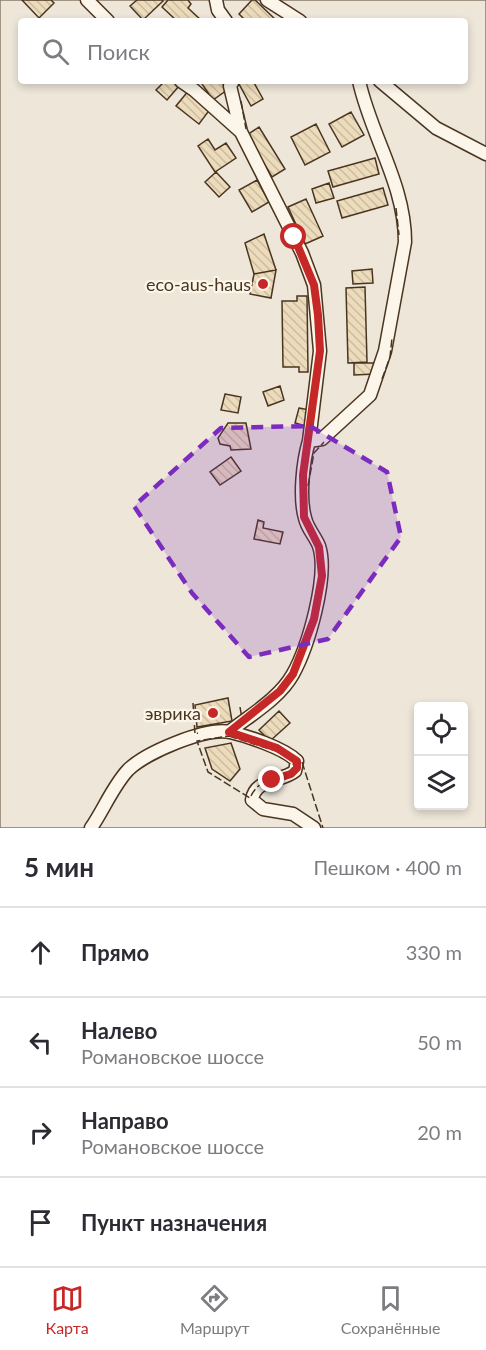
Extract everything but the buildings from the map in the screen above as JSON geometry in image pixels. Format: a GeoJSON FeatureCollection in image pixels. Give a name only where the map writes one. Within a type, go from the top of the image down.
{"type":"FeatureCollection","features":[{"type":"Feature","properties":{"kind":"street"},"geometry":{"type":"LineString","coordinates":[[87,0],[105,18]]}},
{"type":"Feature","properties":{"kind":"street"},"geometry":{"type":"LineString","coordinates":[[216,0],[218,10],[224,18]]}},
{"type":"Feature","properties":{"kind":"street"},"geometry":{"type":"LineString","coordinates":[[267,0],[295,18]]}},
{"type":"Feature","properties":{"kind":"street"},"geometry":{"type":"LineString","coordinates":[[185,84],[241,132]]}},
{"type":"Feature","properties":{"kind":"street"},"geometry":{"type":"LineString","coordinates":[[91,828],[114,789],[137,762],[185,741],[229,732],[280,691],[293,674],[314,619],[322,576],[319,547],[304,517],[303,463],[309,441],[320,351],[314,285],[302,253],[241,132],[231,84]]}},
{"type":"Feature","properties":{"kind":"street"},"geometry":{"type":"LineString","coordinates":[[309,441],[322,439],[370,395],[385,351],[405,242],[402,205],[383,147],[365,108],[360,84]]}},
{"type":"Feature","properties":{"kind":"street"},"geometry":{"type":"LineString","coordinates":[[384,84],[436,128],[486,154]]}},
{"type":"Feature","properties":{"kind":"street"},"geometry":{"type":"LineString","coordinates":[[229,732],[277,748],[297,761],[295,771],[262,785],[253,795],[252,800],[263,809],[293,814],[314,828]]}},
{"type":"Feature","properties":{"kind":"highlighted area"},"geometry":{"type":"Polygon","coordinates":[[[310,426],[387,472],[401,537],[328,639],[249,657],[192,593],[134,506],[221,428],[310,426]]]}},
{"type":"Feature","properties":{"kind":"shaded area"},"geometry":{"type":"Polygon","coordinates":[[[0,0],[486,0],[486,828],[0,828],[0,0]]]}},
{"type":"Feature","properties":{"kind":"fence"},"geometry":{"type":"LineString","coordinates":[[241,101],[246,129]]}},
{"type":"Feature","properties":{"kind":"fence"},"geometry":{"type":"LineString","coordinates":[[396,208],[399,235]]}},
{"type":"Feature","properties":{"kind":"fence"},"geometry":{"type":"LineString","coordinates":[[382,379],[390,357],[392,338]]}},
{"type":"Feature","properties":{"kind":"fence"},"geometry":{"type":"LineString","coordinates":[[308,486],[314,453],[324,442]]}},
{"type":"Feature","properties":{"kind":"fence"},"geometry":{"type":"LineString","coordinates":[[193,703],[195,734],[198,733]]}},
{"type":"Feature","properties":{"kind":"fence"},"geometry":{"type":"LineString","coordinates":[[240,707],[242,719]]}},
{"type":"Feature","properties":{"kind":"fence"},"geometry":{"type":"LineString","coordinates":[[229,736],[276,751],[294,761],[292,770],[263,783],[250,798],[208,772],[197,741],[229,736]]}},
{"type":"Feature","properties":{"kind":"fence"},"geometry":{"type":"LineString","coordinates":[[302,762],[323,828]]}},
{"type":"Feature","properties":{"kind":"place","name":"eco-aus-haus"},"geometry":{"type":"Point","coordinates":[263,284]}},
{"type":"Feature","properties":{"kind":"place","name":"эврика"},"geometry":{"type":"Point","coordinates":[213,713]}},
{"type":"Feature","properties":{"kind":"route"},"geometry":{"type":"LineString","coordinates":[[272,780],[291,774],[297,768],[297,761],[294,757],[277,748],[229,732],[280,691],[293,674],[314,619],[322,576],[319,547],[304,517],[303,475],[320,351],[318,315],[314,285],[294,237]]}}]}
